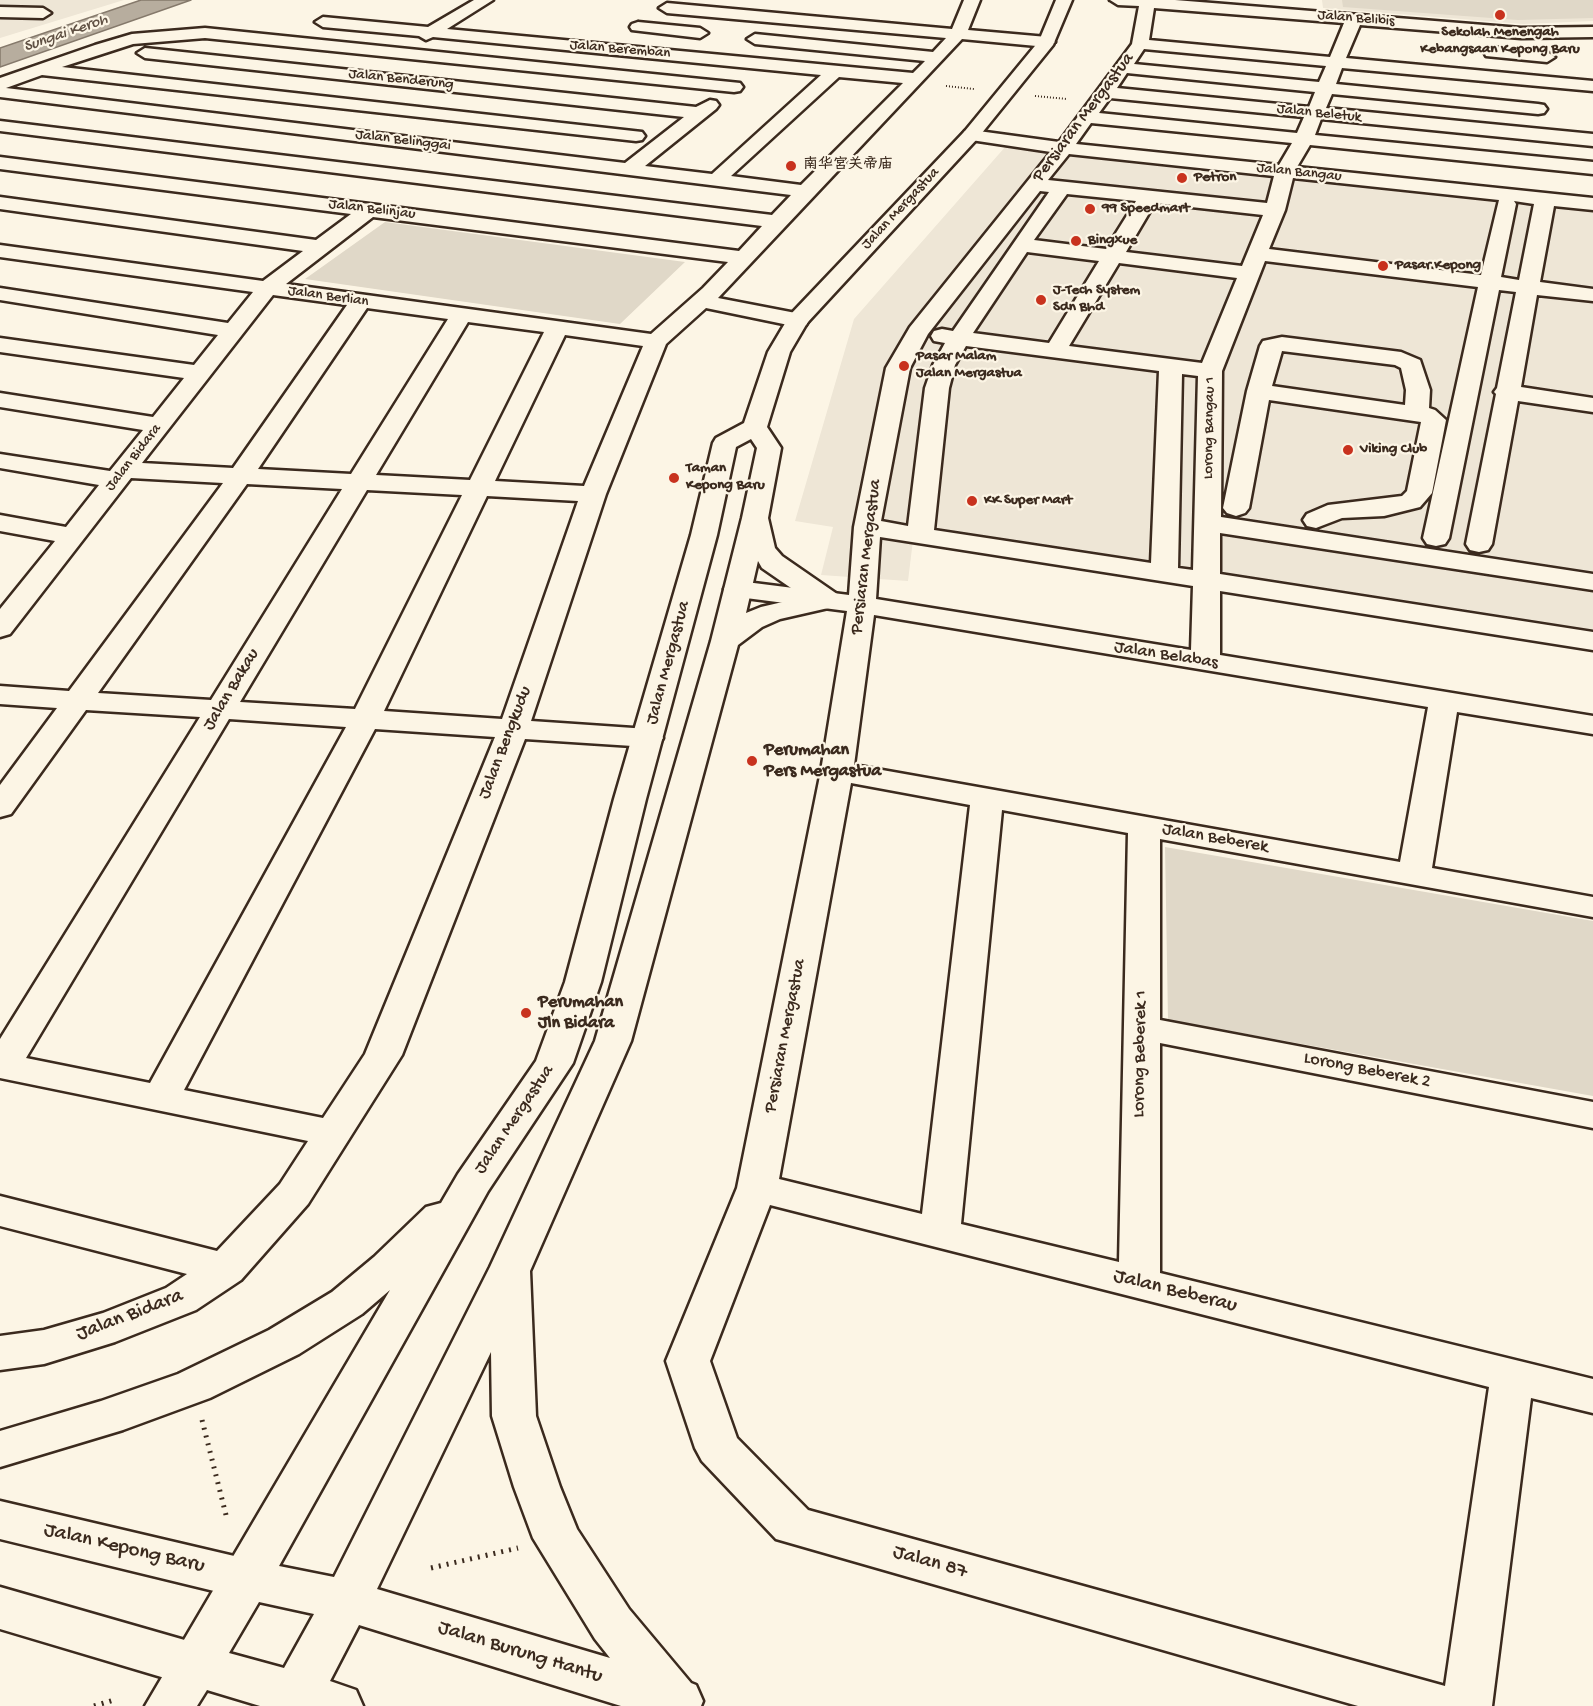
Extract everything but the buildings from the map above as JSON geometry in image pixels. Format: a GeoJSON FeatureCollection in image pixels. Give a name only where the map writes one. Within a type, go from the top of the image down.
{"type":"FeatureCollection","features":[{"type":"Feature","properties":{"kind":"street"},"geometry":{"type":"LineString","coordinates":[[171,184],[485,0]]}},
{"type":"Feature","properties":{"kind":"street"},"geometry":{"type":"LineString","coordinates":[[656,341],[706,297],[806,191],[918,79],[958,34],[972,0]]}},
{"type":"Feature","properties":{"kind":"street","name":"Jalan Mergastua"},"geometry":{"type":"LineString","coordinates":[[170,1706],[247,1579],[472,1184],[554,1063],[584,982],[704,535],[725,443],[755,427],[779,352],[802,315],[970,135],[1047,42],[1064,0]]}},
{"type":"Feature","properties":{"kind":"street","name":"Jalan Belibis"},"geometry":{"type":"LineString","coordinates":[[1118,0],[1290,6],[1354,19],[1521,33],[1593,32]]}},
{"type":"Feature","properties":{"kind":"street","name":"Persiaran Mergastua"},"geometry":{"type":"LineString","coordinates":[[757,1188],[837,771],[862,605],[867,527],[898,368],[918,332],[1064,147],[1140,44],[1150,22],[1147,1]]}},
{"type":"Feature","properties":{"kind":"street"},"geometry":{"type":"LineString","coordinates":[[454,148],[560,70],[638,27],[670,4],[820,16],[958,34],[1047,42]]}},
{"type":"Feature","properties":{"kind":"street"},"geometry":{"type":"LineString","coordinates":[[0,12],[43,13]]}},
{"type":"Feature","properties":{"kind":"street","name":"Lorong Bangau 1"},"geometry":{"type":"LineString","coordinates":[[1205,662],[1210,371],[1275,210],[1284,177],[1305,139],[1354,19]]}},
{"type":"Feature","properties":{"kind":"street","name":"Jalan Beremban"},"geometry":{"type":"LineString","coordinates":[[323,22],[918,79]]}},
{"type":"Feature","properties":{"kind":"street"},"geometry":{"type":"LineString","coordinates":[[638,27],[719,35]]}},
{"type":"Feature","properties":{"kind":"street"},"geometry":{"type":"LineString","coordinates":[[0,84],[132,39],[205,33],[734,87]]}},
{"type":"Feature","properties":{"kind":"street"},"geometry":{"type":"LineString","coordinates":[[1479,544],[1506,392],[1530,287],[1539,201],[1528,161],[1551,33]]}},
{"type":"Feature","properties":{"kind":"street"},"geometry":{"type":"LineString","coordinates":[[742,38],[938,57]]}},
{"type":"Feature","properties":{"kind":"street"},"geometry":{"type":"LineString","coordinates":[[1140,44],[1593,86]]}},
{"type":"Feature","properties":{"kind":"street","name":"Jalan Benderung"},"geometry":{"type":"LineString","coordinates":[[101,48],[700,113]]}},
{"type":"Feature","properties":{"kind":"street"},"geometry":{"type":"LineString","coordinates":[[1476,51],[1547,57]]}},
{"type":"Feature","properties":{"kind":"street"},"geometry":{"type":"LineString","coordinates":[[629,169],[766,64]]}},
{"type":"Feature","properties":{"kind":"street"},"geometry":{"type":"LineString","coordinates":[[1122,68],[1538,109]]}},
{"type":"Feature","properties":{"kind":"street"},"geometry":{"type":"LineString","coordinates":[[41,70],[636,136]]}},
{"type":"Feature","properties":{"kind":"street"},"geometry":{"type":"LineString","coordinates":[[716,180],[835,71]]}},
{"type":"Feature","properties":{"kind":"street","name":"Jalan Belinggai"},"geometry":{"type":"LineString","coordinates":[[0,92],[806,191]]}},
{"type":"Feature","properties":{"kind":"street","name":"Jalan Beletuk"},"geometry":{"type":"LineString","coordinates":[[1105,92],[1593,140]]}},
{"type":"Feature","properties":{"kind":"street"},"geometry":{"type":"LineString","coordinates":[[1086,117],[1593,168]]}},
{"type":"Feature","properties":{"kind":"street"},"geometry":{"type":"LineString","coordinates":[[0,126],[777,222]]}},
{"type":"Feature","properties":{"kind":"street","name":"Jalan Bangau"},"geometry":{"type":"LineString","coordinates":[[970,135],[1223,164],[1284,177],[1593,204]]}},
{"type":"Feature","properties":{"kind":"street"},"geometry":{"type":"LineString","coordinates":[[445,219],[528,157]]}},
{"type":"Feature","properties":{"kind":"street","name":"Jalan Belinjau"},"geometry":{"type":"LineString","coordinates":[[0,163],[744,258]]}},
{"type":"Feature","properties":{"kind":"street"},"geometry":{"type":"LineString","coordinates":[[1284,177],[1506,204],[1539,201]]}},
{"type":"Feature","properties":{"kind":"street"},"geometry":{"type":"LineString","coordinates":[[1034,184],[1275,210]]}},
{"type":"Feature","properties":{"kind":"street","name":"Persiaran Mergastua"},"geometry":{"type":"LineString","coordinates":[[920,535],[937,388],[944,366],[959,338],[1020,245],[1062,187]]}},
{"type":"Feature","properties":{"kind":"street"},"geometry":{"type":"LineString","coordinates":[[1055,351],[1149,196]]}},
{"type":"Feature","properties":{"kind":"street"},"geometry":{"type":"LineString","coordinates":[[0,203],[321,247]]}},
{"type":"Feature","properties":{"kind":"street"},"geometry":{"type":"LineString","coordinates":[[1436,538],[1506,204]]}},
{"type":"Feature","properties":{"kind":"street","name":"Jalan Bidara"},"geometry":{"type":"LineString","coordinates":[[0,628],[9,602],[73,536],[267,288],[370,210]]}},
{"type":"Feature","properties":{"kind":"street"},"geometry":{"type":"LineString","coordinates":[[1020,245],[1113,256],[1253,263],[1489,282],[1593,295]]}},
{"type":"Feature","properties":{"kind":"street","name":"Jalan Berlian"},"geometry":{"type":"LineString","coordinates":[[0,251],[656,341]]}},
{"type":"Feature","properties":{"kind":"street"},"geometry":{"type":"LineString","coordinates":[[0,294],[234,331]]}},
{"type":"Feature","properties":{"kind":"street"},"geometry":{"type":"LineString","coordinates":[[706,297],[802,315]]}},
{"type":"Feature","properties":{"kind":"street"},"geometry":{"type":"LineString","coordinates":[[0,807],[241,475],[362,302]]}},
{"type":"Feature","properties":{"kind":"street","name":"Jalan Bakau"},"geometry":{"type":"LineString","coordinates":[[1,1066],[461,315]]}},
{"type":"Feature","properties":{"kind":"street"},"geometry":{"type":"LineString","coordinates":[[161,1098],[366,718],[557,328]]}},
{"type":"Feature","properties":{"kind":"street"},"geometry":{"type":"LineString","coordinates":[[918,332],[1210,371]]}},
{"type":"Feature","properties":{"kind":"street","name":"Jalan Bengkudu"},"geometry":{"type":"LineString","coordinates":[[332,1133],[382,1055],[514,728],[593,494],[656,341]]}},
{"type":"Feature","properties":{"kind":"street"},"geometry":{"type":"LineString","coordinates":[[1236,508],[1259,391],[1271,346],[1276,344],[1401,359],[1412,365],[1418,390],[1417,414]]}},
{"type":"Feature","properties":{"kind":"street"},"geometry":{"type":"LineString","coordinates":[[0,345],[200,373]]}},
{"type":"Feature","properties":{"kind":"street"},"geometry":{"type":"LineString","coordinates":[[1164,573],[1171,366]]}},
{"type":"Feature","properties":{"kind":"street"},"geometry":{"type":"LineString","coordinates":[[1259,391],[1427,415],[1434,420],[1419,493],[1410,502],[1384,508],[1337,511],[1316,520]]}},
{"type":"Feature","properties":{"kind":"street"},"geometry":{"type":"LineString","coordinates":[[1506,392],[1593,405]]}},
{"type":"Feature","properties":{"kind":"street"},"geometry":{"type":"LineString","coordinates":[[0,400],[160,425]]}},
{"type":"Feature","properties":{"kind":"street"},"geometry":{"type":"LineString","coordinates":[[0,1608],[195,1665],[308,1702],[347,1601],[511,1267],[612,1041],[725,641],[755,518],[769,448],[755,427]]}},
{"type":"Feature","properties":{"kind":"street"},"geometry":{"type":"LineString","coordinates":[[0,461],[121,475],[241,475],[593,494]]}},
{"type":"Feature","properties":{"kind":"street"},"geometry":{"type":"LineString","coordinates":[[1208,513],[1236,508],[1593,560]]}},
{"type":"Feature","properties":{"kind":"street"},"geometry":{"type":"LineString","coordinates":[[1208,513],[1593,582]]}},
{"type":"Feature","properties":{"kind":"street"},"geometry":{"type":"LineString","coordinates":[[755,518],[762,548],[772,562],[827,600]]}},
{"type":"Feature","properties":{"kind":"street"},"geometry":{"type":"LineString","coordinates":[[0,523],[73,536]]}},
{"type":"Feature","properties":{"kind":"street"},"geometry":{"type":"LineString","coordinates":[[867,527],[1593,641]]}},
{"type":"Feature","properties":{"kind":"street"},"geometry":{"type":"LineString","coordinates":[[704,535],[719,570],[738,589]]}},
{"type":"Feature","properties":{"kind":"street"},"geometry":{"type":"LineString","coordinates":[[681,616],[700,603],[738,589]]}},
{"type":"Feature","properties":{"kind":"street","name":"Jalan Belabas"},"geometry":{"type":"LineString","coordinates":[[738,589],[862,605],[1593,724]]}},
{"type":"Feature","properties":{"kind":"street"},"geometry":{"type":"LineString","coordinates":[[725,641],[752,621],[771,613],[827,600]]}},
{"type":"Feature","properties":{"kind":"street"},"geometry":{"type":"LineString","coordinates":[[0,695],[648,738]]}},
{"type":"Feature","properties":{"kind":"street"},"geometry":{"type":"LineString","coordinates":[[1414,875],[1444,701]]}},
{"type":"Feature","properties":{"kind":"street","name":"Jalan Beberek"},"geometry":{"type":"LineString","coordinates":[[837,771],[1593,907]]}},
{"type":"Feature","properties":{"kind":"street"},"geometry":{"type":"LineString","coordinates":[[940,1234],[987,798]]}},
{"type":"Feature","properties":{"kind":"street","name":"Lorong Beberek 1"},"geometry":{"type":"LineString","coordinates":[[1138,1283],[1144,826]]}},
{"type":"Feature","properties":{"kind":"street","name":"Lorong Beberek 2"},"geometry":{"type":"LineString","coordinates":[[1142,1028],[1593,1115]]}},
{"type":"Feature","properties":{"kind":"street"},"geometry":{"type":"LineString","coordinates":[[1,1066],[332,1133]]}},
{"type":"Feature","properties":{"kind":"street","name":"Jalan Bidara"},"geometry":{"type":"LineString","coordinates":[[0,1353],[44,1347],[115,1326],[181,1299],[226,1269],[294,1194],[332,1133]]}},
{"type":"Feature","properties":{"kind":"street"},"geometry":{"type":"LineString","coordinates":[[0,1449],[108,1417],[194,1386],[284,1342],[347,1303],[390,1268],[472,1184]]}},
{"type":"Feature","properties":{"kind":"street","name":"Jalan Beberau"},"geometry":{"type":"LineString","coordinates":[[757,1188],[1593,1396]]}},
{"type":"Feature","properties":{"kind":"street","name":"Jalan 87"},"geometry":{"type":"LineString","coordinates":[[757,1188],[688,1361],[718,1448],[793,1525],[1438,1706]]}},
{"type":"Feature","properties":{"kind":"street"},"geometry":{"type":"LineString","coordinates":[[0,1210],[226,1269]]}},
{"type":"Feature","properties":{"kind":"street"},"geometry":{"type":"LineString","coordinates":[[511,1267],[514,1416],[557,1538],[612,1624],[683,1703]]}},
{"type":"Feature","properties":{"kind":"street"},"geometry":{"type":"LineString","coordinates":[[1467,1706],[1512,1376]]}},
{"type":"Feature","properties":{"kind":"street","name":"Jalan Kepong Baru"},"geometry":{"type":"LineString","coordinates":[[0,1520],[347,1601]]}},
{"type":"Feature","properties":{"kind":"street","name":"Jalan Burung Hantu"},"geometry":{"type":"LineString","coordinates":[[347,1601],[683,1703]]}},
{"type":"Feature","properties":{"kind":"path"},"geometry":{"type":"LineString","coordinates":[[194,1386],[226,1515]]}},
{"type":"Feature","properties":{"kind":"path"},"geometry":{"type":"LineString","coordinates":[[431,1568],[557,1538]]}},
{"type":"Feature","properties":{"kind":"path"},"geometry":{"type":"LineString","coordinates":[[94,1706],[114,1700]]}},
{"type":"Feature","properties":{"kind":"shaded area"},"geometry":{"type":"Polygon","coordinates":[[[0,0],[124,0],[0,38],[0,0]]]}},
{"type":"Feature","properties":{"kind":"shaded area","name":"Sekolah Menengah Kebangsaan Kepong Baru"},"geometry":{"type":"Polygon","coordinates":[[[1322,0],[1593,0],[1593,21],[1523,24],[1323,8],[1322,0]]]}},
{"type":"Feature","properties":{"kind":"shaded area","name":"Sekolah Menengah Kebangsaan Kepong Baru"},"geometry":{"type":"Polygon","coordinates":[[[1342,0],[1593,0],[1593,18],[1518,20],[1343,7],[1342,0]]]}},
{"type":"Feature","properties":{"kind":"shaded area"},"geometry":{"type":"Polygon","coordinates":[[[1006,146],[1593,210],[1593,647],[913,540],[908,581],[821,575],[833,527],[795,521],[854,319],[1006,146]]]}},
{"type":"Feature","properties":{"kind":"shaded area"},"geometry":{"type":"Polygon","coordinates":[[[385,222],[685,262],[620,324],[305,279],[385,222]]]}},
{"type":"Feature","properties":{"kind":"shaded area"},"geometry":{"type":"Polygon","coordinates":[[[1165,847],[1593,921],[1593,1096],[1168,1020],[1165,847]]]}},
{"type":"Feature","properties":{"kind":"water","name":"Sungai Keroh"},"geometry":{"type":"Polygon","coordinates":[[[141,0],[191,0],[0,67],[0,48],[141,0]]]}},
{"type":"Feature","properties":{"kind":"place","name":"Sekolah Menengah Kebangsaan Kepong Baru"},"geometry":{"type":"Point","coordinates":[1500,15]}},
{"type":"Feature","properties":{"kind":"place","name":"南华宫关帝庙"},"geometry":{"type":"Point","coordinates":[791,166]}},
{"type":"Feature","properties":{"kind":"place","name":"Petron"},"geometry":{"type":"Point","coordinates":[1182,178]}},
{"type":"Feature","properties":{"kind":"place","name":"99 Speedmart"},"geometry":{"type":"Point","coordinates":[1090,209]}},
{"type":"Feature","properties":{"kind":"place","name":"Bingxue"},"geometry":{"type":"Point","coordinates":[1076,241]}},
{"type":"Feature","properties":{"kind":"place","name":"Pasar Kepong"},"geometry":{"type":"Point","coordinates":[1383,266]}},
{"type":"Feature","properties":{"kind":"place","name":"J-Tech System Sdn Bhd"},"geometry":{"type":"Point","coordinates":[1041,300]}},
{"type":"Feature","properties":{"kind":"place","name":"Pasar Malam Jalan Mergastua"},"geometry":{"type":"Point","coordinates":[904,366]}},
{"type":"Feature","properties":{"kind":"place","name":"Viking Club"},"geometry":{"type":"Point","coordinates":[1348,450]}},
{"type":"Feature","properties":{"kind":"place","name":"Taman Kepong Baru"},"geometry":{"type":"Point","coordinates":[674,478]}},
{"type":"Feature","properties":{"kind":"place","name":"KK Super Mart"},"geometry":{"type":"Point","coordinates":[972,501]}},
{"type":"Feature","properties":{"kind":"place","name":"Perumahan Pers Mergastua"},"geometry":{"type":"Point","coordinates":[752,761]}},
{"type":"Feature","properties":{"kind":"place","name":"Perumahan Jln Bidara"},"geometry":{"type":"Point","coordinates":[526,1013]}}]}
